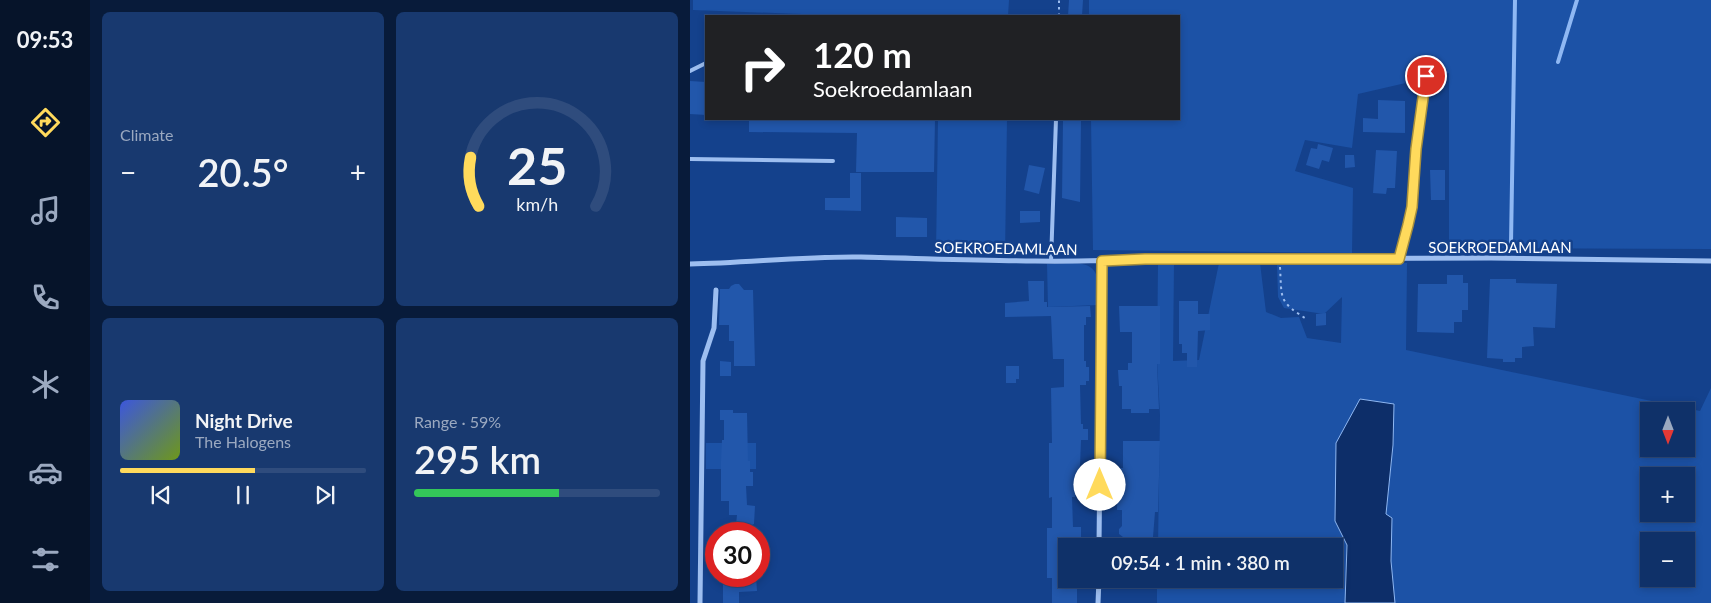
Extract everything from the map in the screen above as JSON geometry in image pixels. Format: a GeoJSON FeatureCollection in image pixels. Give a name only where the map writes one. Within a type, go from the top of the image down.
{"type":"FeatureCollection","features":[{"type":"Feature","properties":{"kind":"street","name":"SOEKROEDAMLAAN"},"geometry":{"type":"LineString","coordinates":[[690,264],[861,257],[994,262],[1145,259],[1711,261]]}},
{"type":"Feature","properties":{"kind":"street"},"geometry":{"type":"LineString","coordinates":[[1100,538],[1102,261]]}},
{"type":"Feature","properties":{"kind":"street"},"geometry":{"type":"LineString","coordinates":[[700,603],[703,361],[714,328],[716,290]]}},
{"type":"Feature","properties":{"kind":"street"},"geometry":{"type":"LineString","coordinates":[[1098,603],[1099,588]]}},
{"type":"Feature","properties":{"kind":"lane"},"geometry":{"type":"LineString","coordinates":[[690,72],[705,64]]}},
{"type":"Feature","properties":{"kind":"lane"},"geometry":{"type":"LineString","coordinates":[[1399,259],[1412,207],[1416,149],[1426,76]]}},
{"type":"Feature","properties":{"kind":"lane"},"geometry":{"type":"LineString","coordinates":[[1051,261],[1056,120]]}},
{"type":"Feature","properties":{"kind":"lane"},"geometry":{"type":"LineString","coordinates":[[690,159],[834,161]]}},
{"type":"Feature","properties":{"kind":"path"},"geometry":{"type":"LineString","coordinates":[[1059,0],[1059,15]]}},
{"type":"Feature","properties":{"kind":"path"},"geometry":{"type":"LineString","coordinates":[[1280,259],[1282,299],[1288,307],[1308,320]]}},
{"type":"Feature","properties":{"kind":"shaded area"},"geometry":{"type":"Polygon","coordinates":[[[693,0],[1009,0],[1008,15],[828,15],[693,10],[693,0]]]}},
{"type":"Feature","properties":{"kind":"shaded area"},"geometry":{"type":"Polygon","coordinates":[[[1089,0],[1711,0],[1711,249],[1449,248],[1449,73],[1358,94],[1352,148],[1305,140],[1295,171],[1353,188],[1352,253],[1093,250],[1091,120],[1180,120],[1180,15],[1089,15],[1089,0]]]}},
{"type":"Feature","properties":{"kind":"shaded area"},"geometry":{"type":"Polygon","coordinates":[[[938,120],[1007,120],[1005,255],[936,253],[938,120]]]}},
{"type":"Feature","properties":{"kind":"shaded area"},"geometry":{"type":"Polygon","coordinates":[[[1158,263],[1174,263],[1173,361],[1199,360],[1219,263],[1260,263],[1266,312],[1281,318],[1299,317],[1307,338],[1341,343],[1342,297],[1324,314],[1284,308],[1278,297],[1277,264],[1407,263],[1406,350],[1657,402],[1640,402],[1640,458],[1695,458],[1695,410],[1700,411],[1711,388],[1711,603],[1395,603],[1386,514],[1393,446],[1394,404],[1360,399],[1335,521],[1347,545],[1345,603],[1157,603],[1157,588],[1343,588],[1343,538],[1158,538],[1160,415],[1157,361],[1158,263]]]}},
{"type":"Feature","properties":{"kind":"shaded area"},"geometry":{"type":"Polygon","coordinates":[[[1047,264],[1084,264],[1095,271],[1098,305],[1048,307],[1047,264]]]}},
{"type":"Feature","properties":{"kind":"shaded area"},"geometry":{"type":"Polygon","coordinates":[[[1360,399],[1394,404],[1393,445],[1386,514],[1392,518],[1391,561],[1395,603],[1345,603],[1347,545],[1335,521],[1336,443],[1360,399]]]}},
{"type":"Feature","properties":{"kind":"shaded area"},"geometry":{"type":"Polygon","coordinates":[[[706,443],[756,443],[756,469],[706,469],[706,443]]]}},
{"type":"Feature","properties":{"kind":"building"},"geometry":{"type":"Polygon","coordinates":[[[1069,0],[1083,0],[1082,15],[1068,15],[1069,0]]]}},
{"type":"Feature","properties":{"kind":"building"},"geometry":{"type":"Polygon","coordinates":[[[690,81],[705,82],[705,115],[690,114],[690,81]]]}},
{"type":"Feature","properties":{"kind":"building"},"geometry":{"type":"Polygon","coordinates":[[[1378,100],[1405,101],[1405,133],[1363,132],[1363,118],[1378,119],[1378,100]]]}},
{"type":"Feature","properties":{"kind":"building"},"geometry":{"type":"Polygon","coordinates":[[[749,120],[935,120],[934,172],[856,172],[857,133],[749,132],[749,120]]]}},
{"type":"Feature","properties":{"kind":"building"},"geometry":{"type":"Polygon","coordinates":[[[1063,121],[1081,121],[1080,202],[1062,198],[1063,121]]]}},
{"type":"Feature","properties":{"kind":"building"},"geometry":{"type":"Polygon","coordinates":[[[1318,144],[1333,148],[1329,162],[1322,160],[1319,169],[1306,165],[1311,148],[1317,149],[1318,144]]]}},
{"type":"Feature","properties":{"kind":"building"},"geometry":{"type":"Polygon","coordinates":[[[1376,150],[1397,151],[1395,188],[1387,188],[1386,194],[1373,193],[1376,150]]]}},
{"type":"Feature","properties":{"kind":"building"},"geometry":{"type":"Polygon","coordinates":[[[1345,155],[1354,155],[1355,167],[1345,168],[1345,155]]]}},
{"type":"Feature","properties":{"kind":"building"},"geometry":{"type":"Polygon","coordinates":[[[1029,165],[1045,168],[1039,194],[1024,190],[1029,165]]]}},
{"type":"Feature","properties":{"kind":"building"},"geometry":{"type":"Polygon","coordinates":[[[1430,170],[1445,170],[1445,200],[1431,200],[1430,170]]]}},
{"type":"Feature","properties":{"kind":"building"},"geometry":{"type":"Polygon","coordinates":[[[850,173],[861,173],[861,211],[825,210],[825,198],[850,198],[850,173]]]}},
{"type":"Feature","properties":{"kind":"building"},"geometry":{"type":"Polygon","coordinates":[[[1020,211],[1040,211],[1040,222],[1020,223],[1020,211]]]}},
{"type":"Feature","properties":{"kind":"building"},"geometry":{"type":"Polygon","coordinates":[[[896,217],[927,218],[927,237],[896,237],[896,217]]]}},
{"type":"Feature","properties":{"kind":"building"},"geometry":{"type":"Polygon","coordinates":[[[1447,275],[1463,275],[1463,283],[1468,283],[1468,310],[1462,310],[1462,322],[1454,322],[1454,333],[1417,332],[1418,284],[1447,284],[1447,275]]]}},
{"type":"Feature","properties":{"kind":"building"},"geometry":{"type":"Polygon","coordinates":[[[1490,279],[1516,279],[1516,283],[1557,284],[1555,328],[1533,327],[1534,346],[1522,347],[1522,358],[1515,358],[1515,362],[1503,362],[1503,359],[1487,358],[1490,279]]]}},
{"type":"Feature","properties":{"kind":"building"},"geometry":{"type":"Polygon","coordinates":[[[1028,281],[1044,281],[1044,302],[1047,302],[1047,307],[1090,306],[1091,317],[1086,317],[1086,325],[1084,325],[1084,361],[1086,361],[1086,367],[1089,367],[1089,381],[1086,381],[1086,385],[1080,385],[1081,424],[1083,424],[1083,429],[1088,429],[1088,440],[1081,440],[1079,491],[1075,491],[1075,497],[1072,497],[1073,527],[1081,527],[1081,538],[1058,538],[1058,588],[1077,588],[1077,603],[1052,603],[1052,578],[1047,578],[1047,528],[1052,528],[1052,497],[1049,498],[1049,443],[1052,443],[1051,388],[1064,387],[1064,359],[1053,359],[1051,316],[1005,317],[1005,303],[1029,301],[1028,281]]]}},
{"type":"Feature","properties":{"kind":"building"},"geometry":{"type":"Polygon","coordinates":[[[735,284],[739,284],[744,290],[753,290],[755,366],[734,366],[734,341],[729,341],[729,325],[719,325],[720,289],[729,289],[735,284]]]}},
{"type":"Feature","properties":{"kind":"building"},"geometry":{"type":"Polygon","coordinates":[[[1179,301],[1198,301],[1198,314],[1210,314],[1210,330],[1198,331],[1197,367],[1187,367],[1187,353],[1182,353],[1182,344],[1179,344],[1179,301]]]}},
{"type":"Feature","properties":{"kind":"building"},"geometry":{"type":"Polygon","coordinates":[[[1119,306],[1160,306],[1160,364],[1157,364],[1159,409],[1149,409],[1149,413],[1131,413],[1131,409],[1122,409],[1122,386],[1119,386],[1118,370],[1128,370],[1128,363],[1132,363],[1132,332],[1120,332],[1119,306]]]}},
{"type":"Feature","properties":{"kind":"building"},"geometry":{"type":"Polygon","coordinates":[[[1326,313],[1326,325],[1316,326],[1316,314],[1326,313]]]}},
{"type":"Feature","properties":{"kind":"building"},"geometry":{"type":"Polygon","coordinates":[[[720,361],[731,362],[731,376],[720,376],[720,361]]]}},
{"type":"Feature","properties":{"kind":"building"},"geometry":{"type":"Polygon","coordinates":[[[1006,366],[1019,366],[1019,379],[1016,379],[1016,383],[1006,383],[1006,366]]]}},
{"type":"Feature","properties":{"kind":"building"},"geometry":{"type":"Polygon","coordinates":[[[720,410],[733,410],[733,413],[747,413],[748,461],[750,461],[750,472],[753,472],[753,486],[746,486],[747,505],[755,506],[754,522],[736,522],[737,515],[729,515],[729,501],[721,501],[724,420],[720,420],[720,410]]]}},
{"type":"Feature","properties":{"kind":"building"},"geometry":{"type":"Polygon","coordinates":[[[1123,441],[1160,441],[1158,512],[1155,512],[1153,537],[1123,538],[1119,534],[1119,529],[1122,526],[1122,510],[1117,510],[1118,468],[1123,468],[1123,441]]]}},
{"type":"Feature","properties":{"kind":"building"},"geometry":{"type":"Polygon","coordinates":[[[723,587],[757,587],[757,591],[739,592],[739,603],[723,603],[723,587]]]}},
{"type":"Feature","properties":{"kind":"building"},"geometry":{"type":"Polygon","coordinates":[[[1125,588],[1154,588],[1154,589],[1125,588]]]}},
{"type":"Feature","properties":{"kind":"waterway"},"geometry":{"type":"LineString","coordinates":[[1511,243],[1515,0]]}},
{"type":"Feature","properties":{"kind":"waterway"},"geometry":{"type":"LineString","coordinates":[[1558,62],[1577,0]]}},
{"type":"Feature","properties":{"kind":"route"},"geometry":{"type":"LineString","coordinates":[[1100,485],[1102,261],[1145,259],[1399,259],[1412,207],[1418,129],[1426,76]]}}]}
